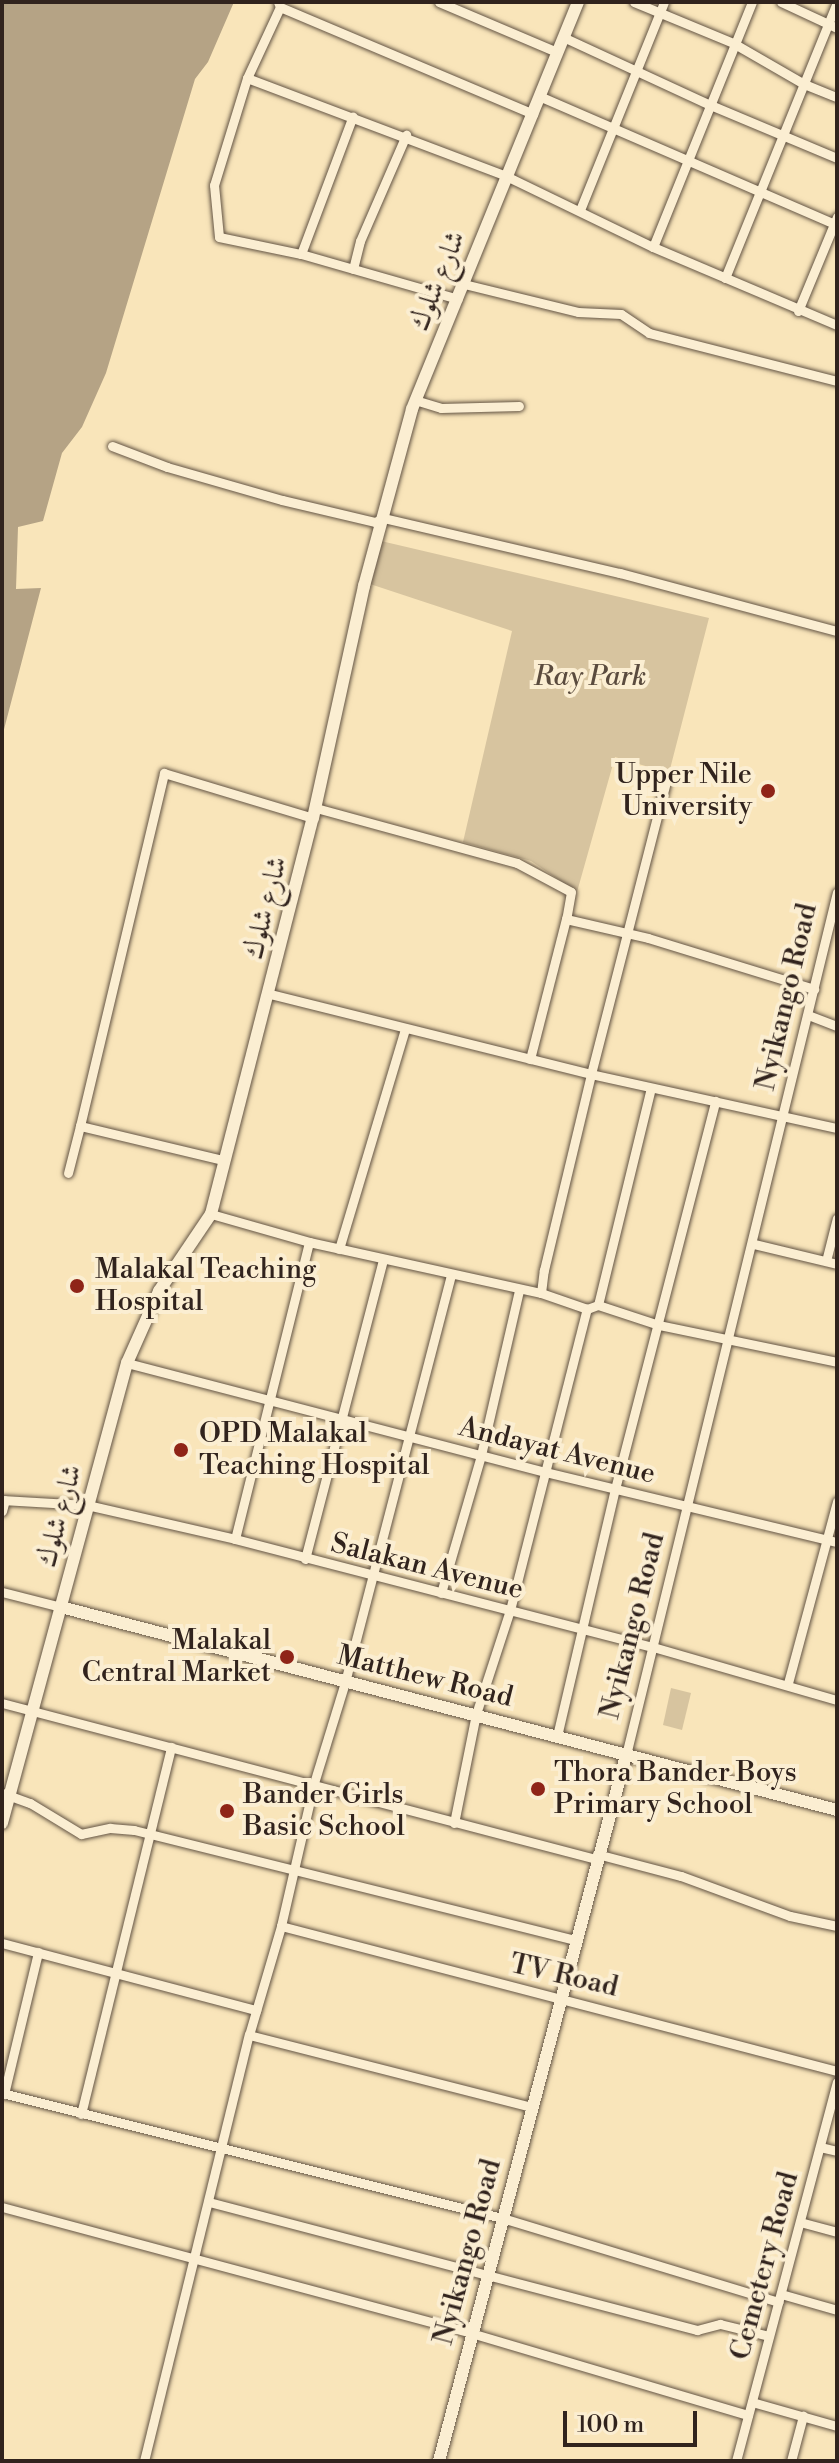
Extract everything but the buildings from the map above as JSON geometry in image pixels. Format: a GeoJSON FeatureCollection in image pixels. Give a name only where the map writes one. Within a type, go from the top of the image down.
{"type":"FeatureCollection","features":[{"type":"Feature","properties":{"kind":"street"},"geometry":{"type":"LineString","coordinates":[[439,2],[557,52]]}},
{"type":"Feature","properties":{"kind":"street","name":"شارع شلوك"},"geometry":{"type":"LineString","coordinates":[[2,1823],[6,1794],[33,1710],[127,1363],[159,1291],[211,1214],[270,994],[383,518],[415,400],[578,2]]}},
{"type":"Feature","properties":{"kind":"street"},"geometry":{"type":"LineString","coordinates":[[634,2],[733,43],[804,84],[837,97]]}},
{"type":"Feature","properties":{"kind":"street"},"geometry":{"type":"LineString","coordinates":[[580,210],[664,2]]}},
{"type":"Feature","properties":{"kind":"street"},"geometry":{"type":"LineString","coordinates":[[653,247],[708,104],[752,2]]}},
{"type":"Feature","properties":{"kind":"street"},"geometry":{"type":"LineString","coordinates":[[781,2],[833,26]]}},
{"type":"Feature","properties":{"kind":"street"},"geometry":{"type":"LineString","coordinates":[[725,278],[804,84],[833,26],[837,2]]}},
{"type":"Feature","properties":{"kind":"street"},"geometry":{"type":"LineString","coordinates":[[458,299],[301,254],[219,237],[214,185],[247,78],[279,5],[533,114]]}},
{"type":"Feature","properties":{"kind":"street"},"geometry":{"type":"LineString","coordinates":[[563,37],[708,104],[837,158]]}},
{"type":"Feature","properties":{"kind":"street"},"geometry":{"type":"LineString","coordinates":[[247,78],[406,135],[506,176],[653,247],[837,325]]}},
{"type":"Feature","properties":{"kind":"street"},"geometry":{"type":"LineString","coordinates":[[539,96],[836,222],[798,311]]}},
{"type":"Feature","properties":{"kind":"street"},"geometry":{"type":"LineString","coordinates":[[301,254],[353,116]]}},
{"type":"Feature","properties":{"kind":"street"},"geometry":{"type":"LineString","coordinates":[[353,269],[360,241],[406,135]]}},
{"type":"Feature","properties":{"kind":"street"},"geometry":{"type":"LineString","coordinates":[[464,284],[578,312],[621,314],[649,333],[837,381]]}},
{"type":"Feature","properties":{"kind":"street"},"geometry":{"type":"LineString","coordinates":[[415,400],[441,408],[519,406]]}},
{"type":"Feature","properties":{"kind":"street"},"geometry":{"type":"LineString","coordinates":[[112,446],[167,467],[282,500],[375,522],[383,518],[620,573],[837,631]]}},
{"type":"Feature","properties":{"kind":"street"},"geometry":{"type":"LineString","coordinates":[[68,1173],[164,773],[517,863],[571,892],[530,1059]]}},
{"type":"Feature","properties":{"kind":"street"},"geometry":{"type":"LineString","coordinates":[[541,1293],[591,1074],[666,781]]}},
{"type":"Feature","properties":{"kind":"street","name":"Nyikango Road"},"geometry":{"type":"LineString","coordinates":[[443,2460],[471,2333],[626,1755],[754,1244],[837,892]]}},
{"type":"Feature","properties":{"kind":"street"},"geometry":{"type":"LineString","coordinates":[[566,919],[628,933],[814,989]]}},
{"type":"Feature","properties":{"kind":"street"},"geometry":{"type":"LineString","coordinates":[[270,994],[591,1074],[837,1128]]}},
{"type":"Feature","properties":{"kind":"street"},"geometry":{"type":"LineString","coordinates":[[808,1015],[837,1026]]}},
{"type":"Feature","properties":{"kind":"street"},"geometry":{"type":"LineString","coordinates":[[339,1249],[405,1029]]}},
{"type":"Feature","properties":{"kind":"street"},"geometry":{"type":"LineString","coordinates":[[598,1305],[651,1088]]}},
{"type":"Feature","properties":{"kind":"street"},"geometry":{"type":"LineString","coordinates":[[557,1736],[615,1489],[715,1101]]}},
{"type":"Feature","properties":{"kind":"street"},"geometry":{"type":"LineString","coordinates":[[80,1126],[223,1160]]}},
{"type":"Feature","properties":{"kind":"street"},"geometry":{"type":"LineString","coordinates":[[211,1214],[309,1242],[541,1293],[587,1309],[598,1305],[659,1325],[729,1337],[837,1362]]}},
{"type":"Feature","properties":{"kind":"street"},"geometry":{"type":"LineString","coordinates":[[754,1244],[832,1262],[837,1218]]}},
{"type":"Feature","properties":{"kind":"street"},"geometry":{"type":"LineString","coordinates":[[235,1539],[309,1242]]}},
{"type":"Feature","properties":{"kind":"street"},"geometry":{"type":"LineString","coordinates":[[305,1559],[383,1259]]}},
{"type":"Feature","properties":{"kind":"street"},"geometry":{"type":"LineString","coordinates":[[144,2461],[249,2035],[281,1926],[314,1783],[345,1682],[451,1275]]}},
{"type":"Feature","properties":{"kind":"street"},"geometry":{"type":"LineString","coordinates":[[441,1593],[481,1455],[519,1290]]}},
{"type":"Feature","properties":{"kind":"street"},"geometry":{"type":"LineString","coordinates":[[454,1823],[476,1714],[510,1610],[587,1309]]}},
{"type":"Feature","properties":{"kind":"street","name":"Andayat Avenue"},"geometry":{"type":"LineString","coordinates":[[127,1363],[344,1416],[545,1472],[832,1541]]}},
{"type":"Feature","properties":{"kind":"street"},"geometry":{"type":"LineString","coordinates":[[2,1511],[4,1500]]}},
{"type":"Feature","properties":{"kind":"street","name":"Salakan Avenue"},"geometry":{"type":"LineString","coordinates":[[4,1500],[87,1505],[235,1539],[788,1683],[837,1700]]}},
{"type":"Feature","properties":{"kind":"street"},"geometry":{"type":"LineString","coordinates":[[788,1683],[832,1541],[837,1501]]}},
{"type":"Feature","properties":{"kind":"street","name":"Matthew Road"},"geometry":{"type":"LineString","coordinates":[[2,1592],[837,1810]]}},
{"type":"Feature","properties":{"kind":"street"},"geometry":{"type":"LineString","coordinates":[[2,1703],[314,1783],[454,1823],[681,1876],[790,1916],[837,1926]]}},
{"type":"Feature","properties":{"kind":"street"},"geometry":{"type":"LineString","coordinates":[[81,2114],[113,1973],[171,1747]]}},
{"type":"Feature","properties":{"kind":"street"},"geometry":{"type":"LineString","coordinates":[[6,1794],[81,1834],[110,1828],[134,1830],[147,1836],[575,1940]]}},
{"type":"Feature","properties":{"kind":"street","name":"TV Road"},"geometry":{"type":"LineString","coordinates":[[281,1926],[560,2001],[634,2015],[837,2071]]}},
{"type":"Feature","properties":{"kind":"street"},"geometry":{"type":"LineString","coordinates":[[2,1943],[256,2010]]}},
{"type":"Feature","properties":{"kind":"street"},"geometry":{"type":"LineString","coordinates":[[38,1952],[3,2093],[502,2218],[780,2298],[837,2310]]}},
{"type":"Feature","properties":{"kind":"street"},"geometry":{"type":"LineString","coordinates":[[249,2035],[531,2107]]}},
{"type":"Feature","properties":{"kind":"street","name":"Cemetery Road"},"geometry":{"type":"LineString","coordinates":[[736,2461],[837,2082]]}},
{"type":"Feature","properties":{"kind":"street"},"geometry":{"type":"LineString","coordinates":[[820,2147],[837,2151]]}},
{"type":"Feature","properties":{"kind":"street"},"geometry":{"type":"LineString","coordinates":[[209,2202],[697,2330],[720,2324],[769,2336]]}},
{"type":"Feature","properties":{"kind":"street"},"geometry":{"type":"LineString","coordinates":[[2,2207],[471,2333],[748,2415]]}},
{"type":"Feature","properties":{"kind":"street"},"geometry":{"type":"LineString","coordinates":[[800,2222],[837,2232]]}},
{"type":"Feature","properties":{"kind":"street"},"geometry":{"type":"LineString","coordinates":[[752,2402],[837,2426]]}},
{"type":"Feature","properties":{"kind":"street"},"geometry":{"type":"LineString","coordinates":[[791,2461],[803,2416]]}},
{"type":"Feature","properties":{"kind":"green space","name":"Ray Park"},"geometry":{"type":"Polygon","coordinates":[[[381,541],[709,618],[669,773],[615,757],[577,892],[531,861],[463,842],[512,631],[370,584],[381,541]]]}},
{"type":"Feature","properties":{"kind":"green space"},"geometry":{"type":"Polygon","coordinates":[[[671,1688],[691,1693],[682,1730],[663,1725],[671,1688]]]}},
{"type":"Feature","properties":{"kind":"shaded area"},"geometry":{"type":"Polygon","coordinates":[[[2,2],[234,2],[208,62],[195,79],[106,373],[82,427],[62,453],[43,521],[18,527],[16,589],[41,588],[2,737],[2,2]]]}},
{"type":"Feature","properties":{"kind":"place","name":"Upper Nile University"},"geometry":{"type":"Point","coordinates":[768,791]}},
{"type":"Feature","properties":{"kind":"place","name":"Malakal Teaching Hospital"},"geometry":{"type":"Point","coordinates":[77,1286]}},
{"type":"Feature","properties":{"kind":"place","name":"OPD Malakal Teaching Hospital"},"geometry":{"type":"Point","coordinates":[181,1450]}},
{"type":"Feature","properties":{"kind":"place","name":"Malakal Central Market"},"geometry":{"type":"Point","coordinates":[287,1657]}},
{"type":"Feature","properties":{"kind":"place","name":"Thora Bander Boys Primary School"},"geometry":{"type":"Point","coordinates":[538,1789]}},
{"type":"Feature","properties":{"kind":"place","name":"Bander Girls Basic School"},"geometry":{"type":"Point","coordinates":[227,1811]}}]}
